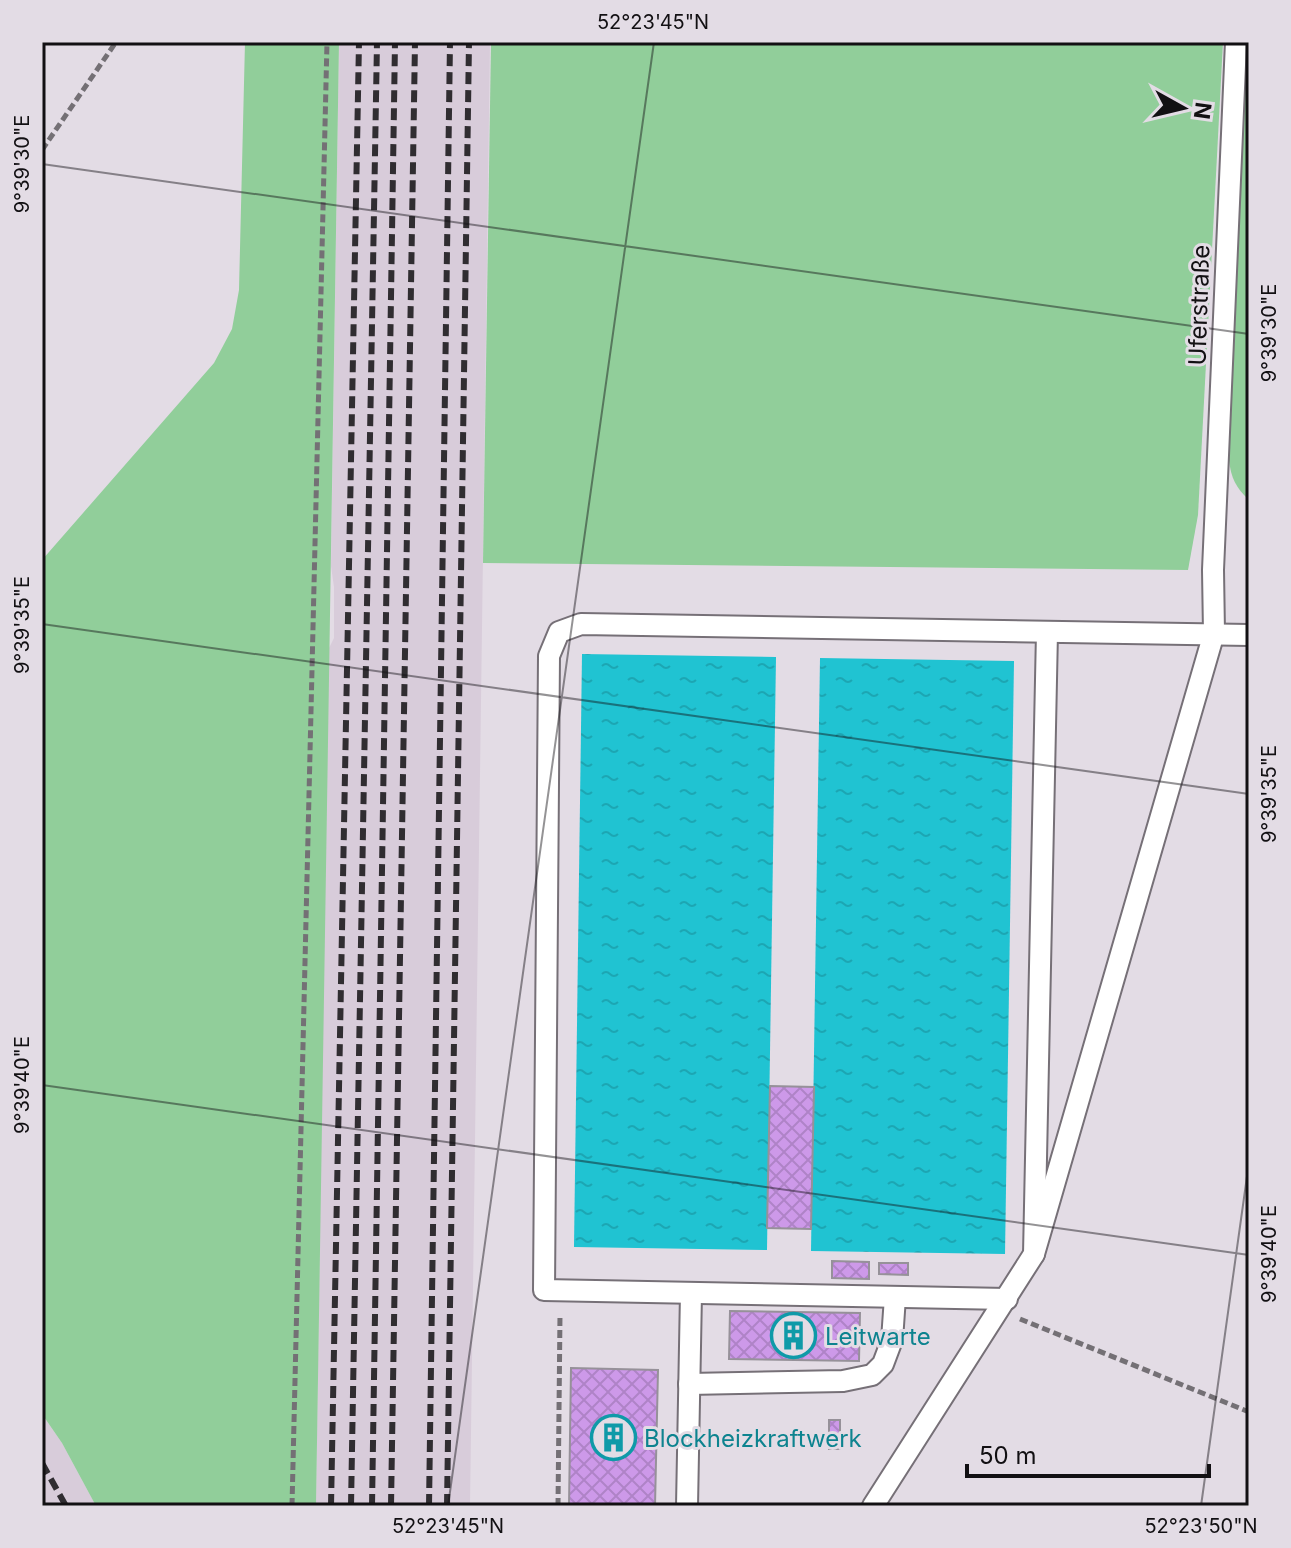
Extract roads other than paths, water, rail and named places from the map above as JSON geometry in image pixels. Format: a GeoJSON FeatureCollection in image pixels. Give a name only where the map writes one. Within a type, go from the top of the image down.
{"type":"FeatureCollection","features":[{"type":"Feature","properties":{"kind":"lane","name":"Uferstraße"},"geometry":{"type":"LineString","coordinates":[[1034,1254],[1214,633],[1213,570],[1236,42]]}},
{"type":"Feature","properties":{"kind":"lane"},"geometry":{"type":"LineString","coordinates":[[1004,1305],[895,1297],[544,1290],[549,656],[559,632],[581,624],[1249,635]]}},
{"type":"Feature","properties":{"kind":"lane"},"geometry":{"type":"LineString","coordinates":[[873,1506],[1034,1254],[1047,632]]}},
{"type":"Feature","properties":{"kind":"lane"},"geometry":{"type":"LineString","coordinates":[[687,1506],[691,1293]]}},
{"type":"Feature","properties":{"kind":"lane"},"geometry":{"type":"LineString","coordinates":[[689,1384],[843,1381],[872,1375],[883,1364],[892,1340],[895,1297]]}},
{"type":"Feature","properties":{"kind":"water"},"geometry":{"type":"Polygon","coordinates":[[[582,654],[776,657],[767,1250],[574,1247],[582,654]]]}},
{"type":"Feature","properties":{"kind":"water"},"geometry":{"type":"Polygon","coordinates":[[[820,658],[1014,661],[1005,1254],[811,1251],[820,658]]]}},
{"type":"Feature","properties":{"kind":"railway"},"geometry":{"type":"LineString","coordinates":[[331,1506],[359,42]]}},
{"type":"Feature","properties":{"kind":"railway"},"geometry":{"type":"LineString","coordinates":[[351,1506],[377,42]]}},
{"type":"Feature","properties":{"kind":"railway"},"geometry":{"type":"LineString","coordinates":[[372,1506],[395,42]]}},
{"type":"Feature","properties":{"kind":"railway"},"geometry":{"type":"LineString","coordinates":[[391,1506],[415,42]]}},
{"type":"Feature","properties":{"kind":"railway"},"geometry":{"type":"LineString","coordinates":[[429,1506],[450,42]]}},
{"type":"Feature","properties":{"kind":"railway"},"geometry":{"type":"LineString","coordinates":[[447,1506],[469,42]]}},
{"type":"Feature","properties":{"kind":"railway"},"geometry":{"type":"LineString","coordinates":[[42,1463],[66,1506]]}},
{"type":"Feature","properties":{"kind":"place","name":"Leitwarte"},"geometry":{"type":"Point","coordinates":[794,1336]}},
{"type":"Feature","properties":{"kind":"place","name":"Blockheizkraftwerk"},"geometry":{"type":"Point","coordinates":[613,1438]}}]}
